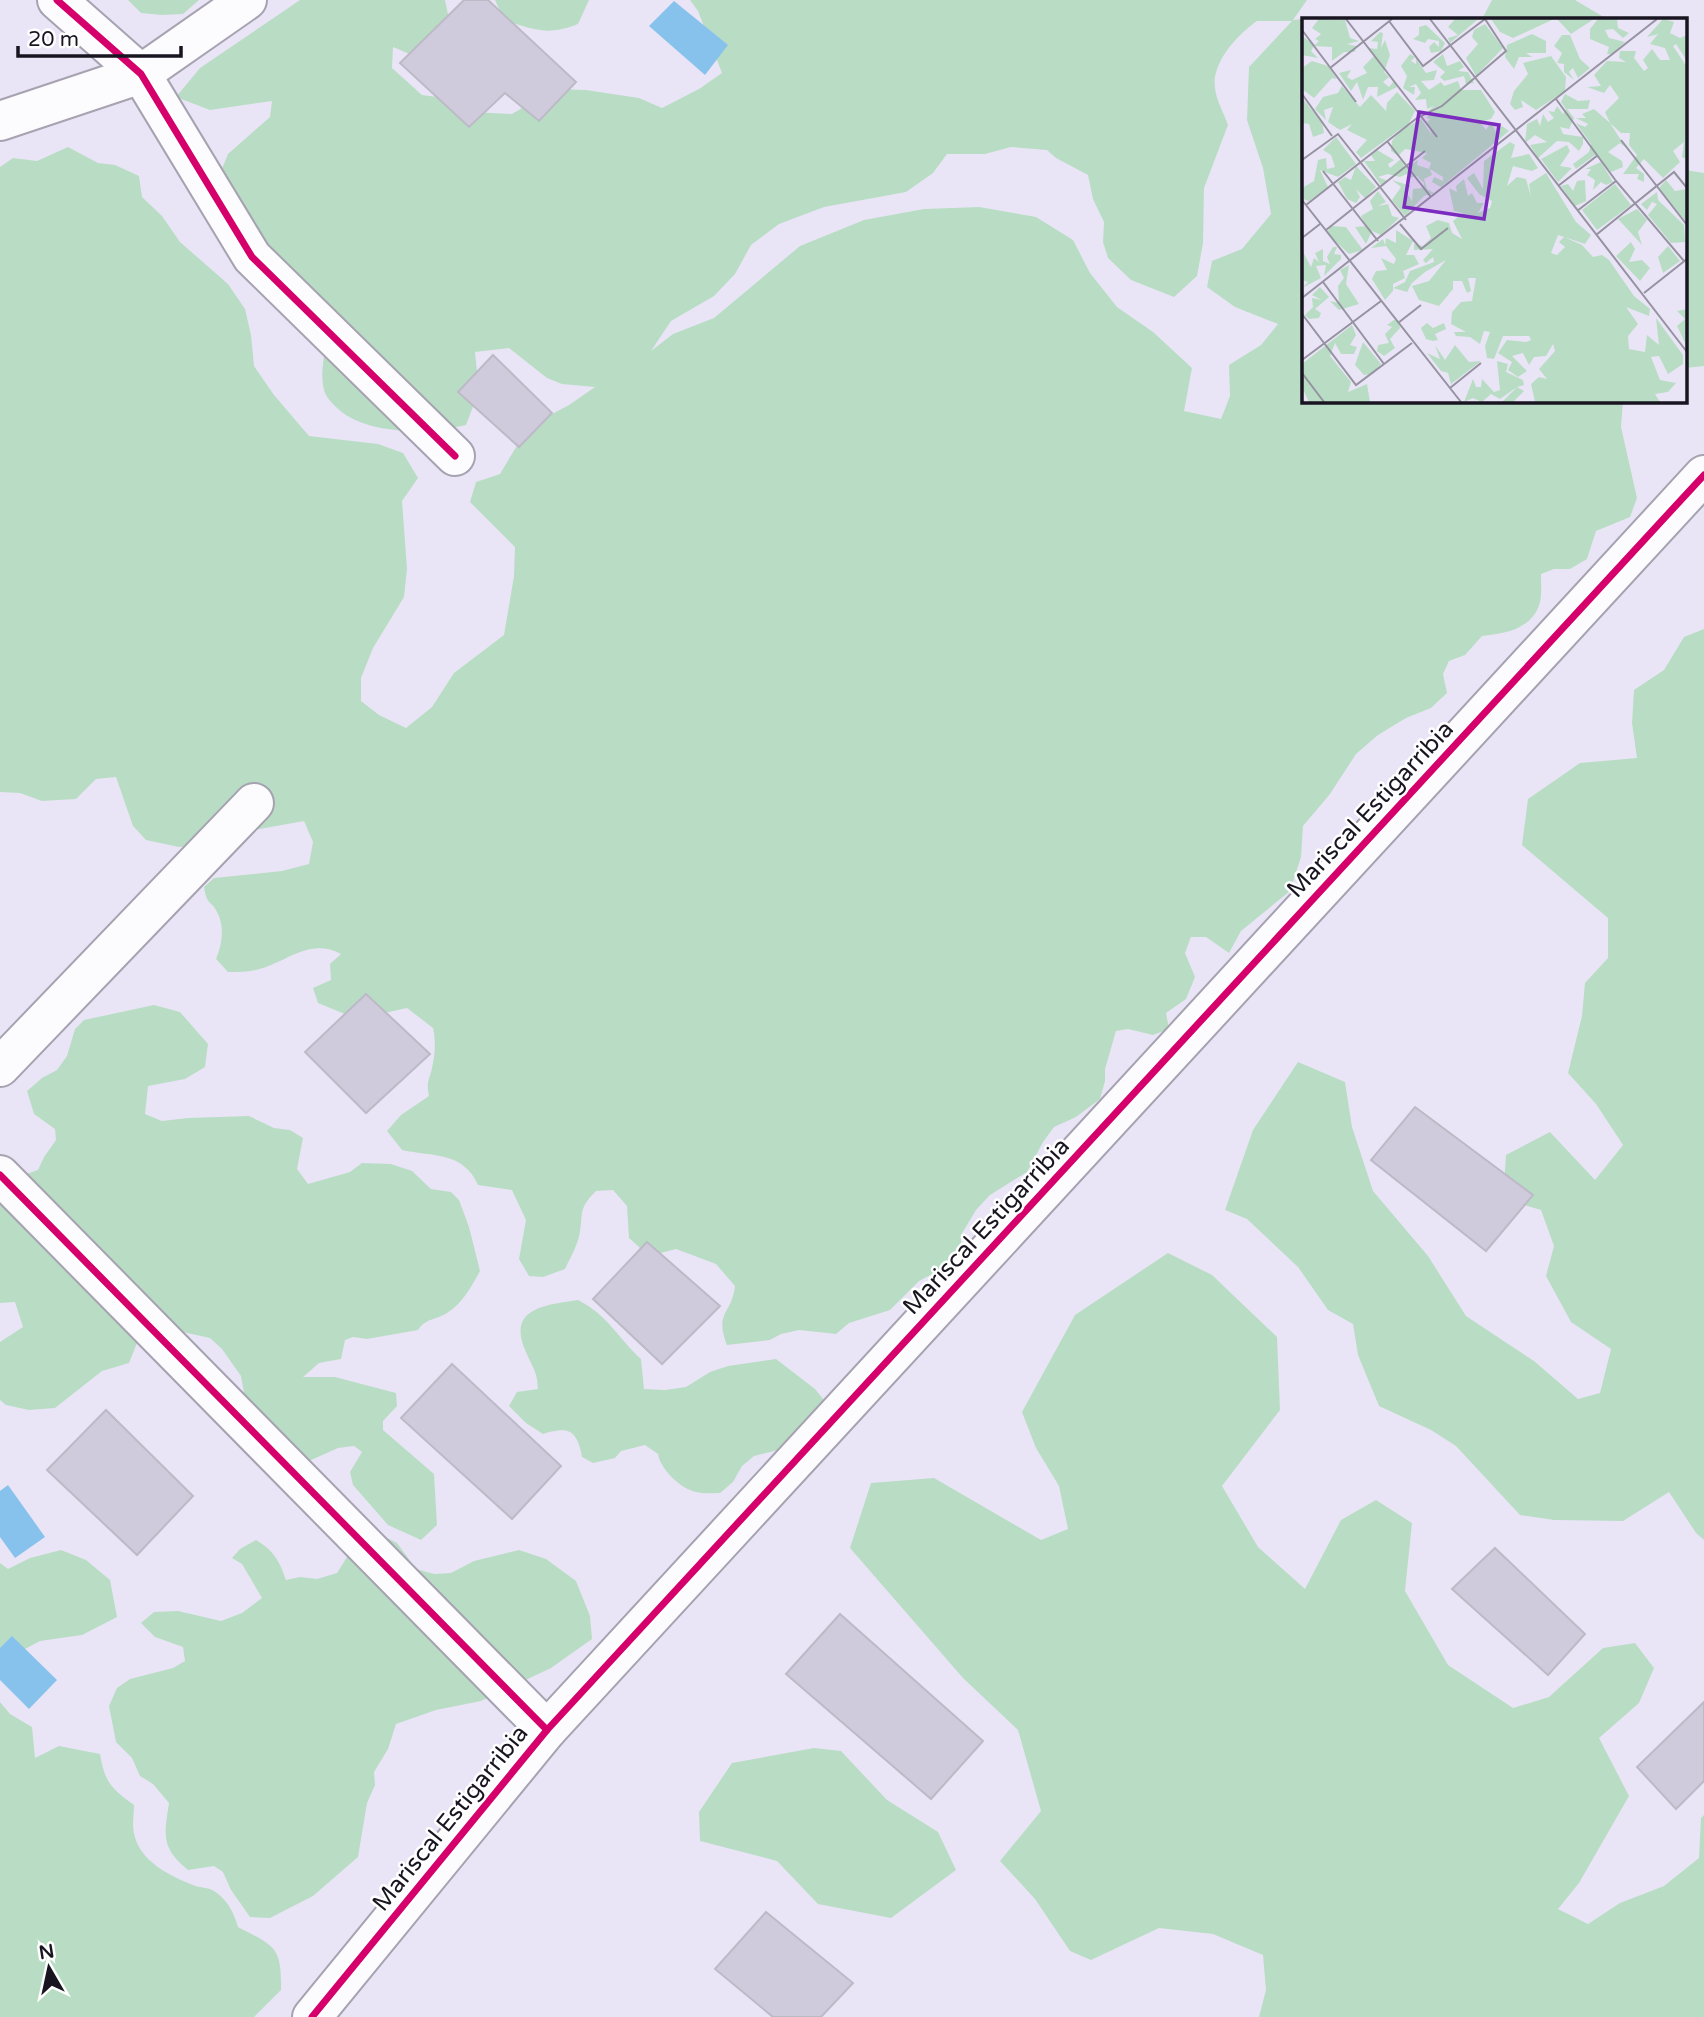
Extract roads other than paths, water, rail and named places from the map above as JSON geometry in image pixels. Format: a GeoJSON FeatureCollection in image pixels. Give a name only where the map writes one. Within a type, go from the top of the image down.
{"type":"FeatureCollection","features":[{"type":"Feature","properties":{"kind":"street"},"geometry":{"type":"LineString","coordinates":[[57,0],[141,74],[252,257],[454,456]]}},
{"type":"Feature","properties":{"kind":"street"},"geometry":{"type":"LineString","coordinates":[[0,121],[141,74],[247,0]]}},
{"type":"Feature","properties":{"kind":"street","name":"Mariscal Estigarribia"},"geometry":{"type":"LineString","coordinates":[[312,2017],[547,1730],[1704,475]]}},
{"type":"Feature","properties":{"kind":"street"},"geometry":{"type":"LineString","coordinates":[[0,1066],[254,803]]}},
{"type":"Feature","properties":{"kind":"street"},"geometry":{"type":"LineString","coordinates":[[0,1175],[547,1730]]}},
{"type":"Feature","properties":{"kind":"water"},"geometry":{"type":"Polygon","coordinates":[[[674,1],[728,45],[705,75],[649,26],[674,1]]]}},
{"type":"Feature","properties":{"kind":"water"},"geometry":{"type":"Polygon","coordinates":[[[8,1485],[45,1537],[15,1558],[0,1537],[0,1491],[8,1485]]]}},
{"type":"Feature","properties":{"kind":"water"},"geometry":{"type":"Polygon","coordinates":[[[12,1636],[57,1680],[29,1709],[0,1680],[0,1648],[12,1636]]]}}]}
